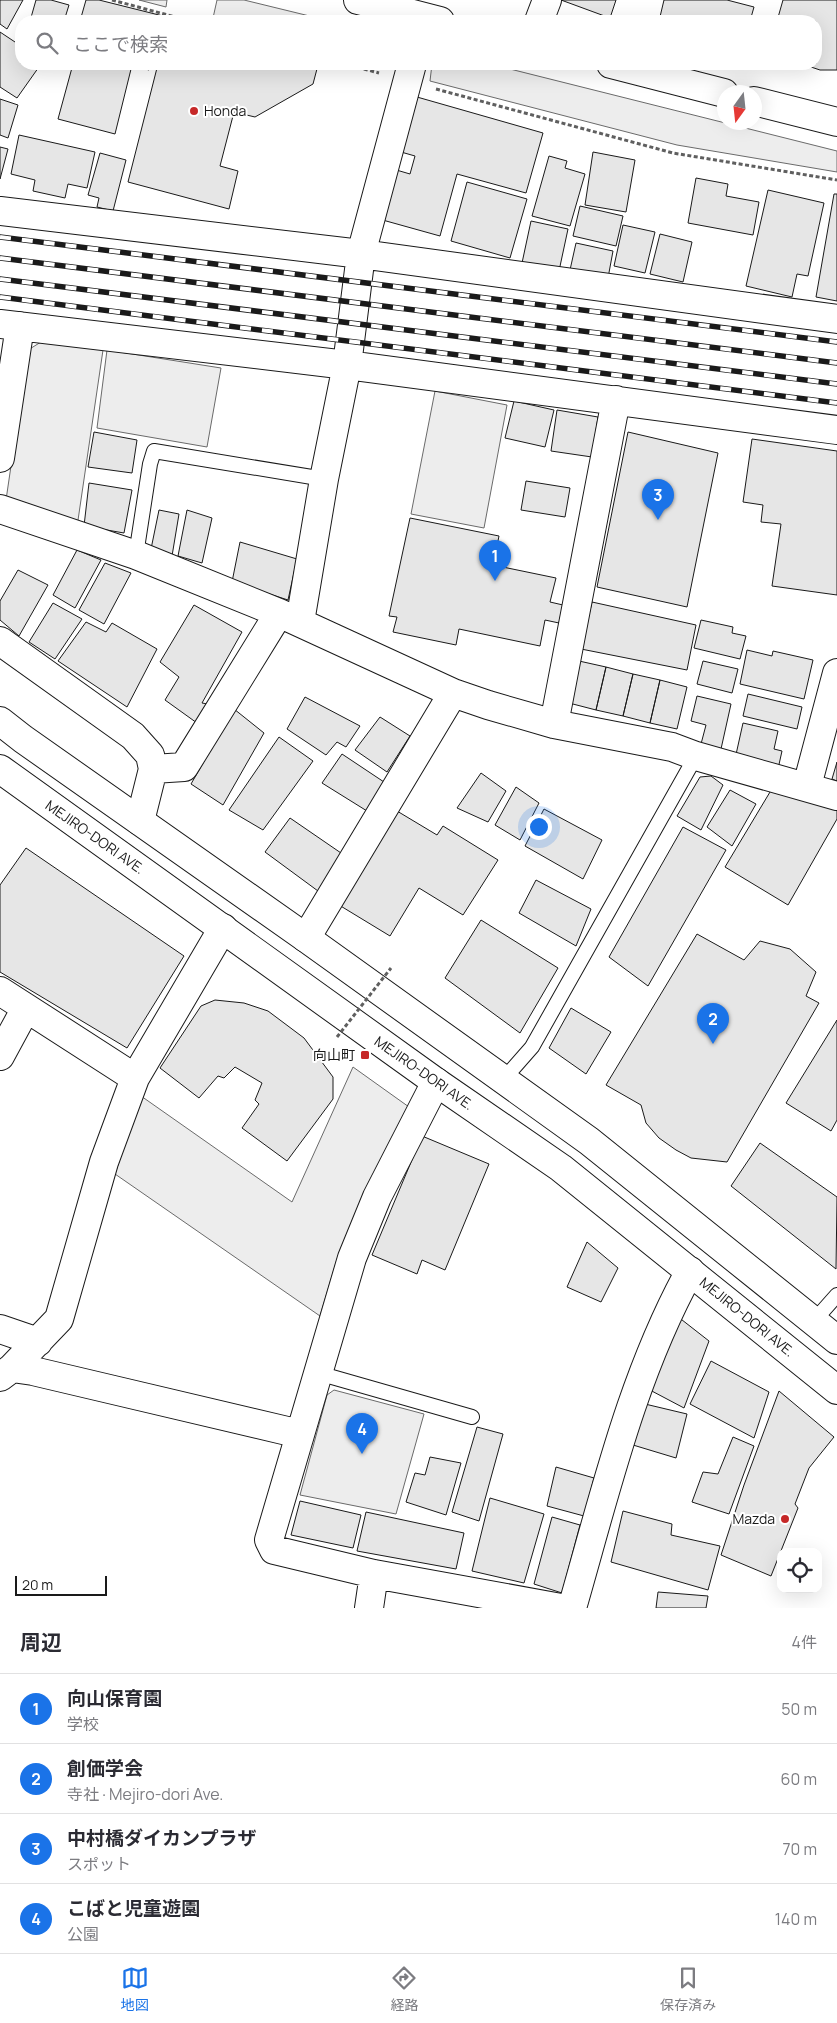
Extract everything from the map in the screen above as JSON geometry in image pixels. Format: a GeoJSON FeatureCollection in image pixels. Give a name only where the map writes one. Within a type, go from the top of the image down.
{"type":"FeatureCollection","features":[{"type":"Feature","properties":{"kind":"street"},"geometry":{"type":"LineString","coordinates":[[358,0],[410,15]]}},
{"type":"Feature","properties":{"kind":"street"},"geometry":{"type":"LineString","coordinates":[[541,15],[547,0]]}},
{"type":"Feature","properties":{"kind":"street"},"geometry":{"type":"LineString","coordinates":[[634,70],[717,91]]}},
{"type":"Feature","properties":{"kind":"street"},"geometry":{"type":"LineString","coordinates":[[153,769],[184,767],[290,618],[324,479],[347,365],[361,254],[410,72]]}},
{"type":"Feature","properties":{"kind":"street"},"geometry":{"type":"LineString","coordinates":[[762,103],[837,122]]}},
{"type":"Feature","properties":{"kind":"street"},"geometry":{"type":"LineString","coordinates":[[0,211],[361,254],[837,320]]}},
{"type":"Feature","properties":{"kind":"street"},"geometry":{"type":"LineString","coordinates":[[0,458],[10,325],[347,365],[837,430]]}},
{"type":"Feature","properties":{"kind":"street"},"geometry":{"type":"LineString","coordinates":[[554,724],[616,400]]}},
{"type":"Feature","properties":{"kind":"street"},"geometry":{"type":"LineString","coordinates":[[0,509],[136,556],[290,618],[453,693],[554,724],[672,747],[696,756],[837,796]]}},
{"type":"Feature","properties":{"kind":"street"},"geometry":{"type":"LineString","coordinates":[[0,642],[133,736],[150,755],[153,769],[140,821]]}},
{"type":"Feature","properties":{"kind":"street"},"geometry":{"type":"LineString","coordinates":[[807,786],[837,673]]}},
{"type":"Feature","properties":{"kind":"street"},"geometry":{"type":"LineString","coordinates":[[306,938],[453,693]]}},
{"type":"Feature","properties":{"kind":"street"},"geometry":{"type":"LineString","coordinates":[[0,721],[589,1141],[837,1340]]}},
{"type":"Feature","properties":{"kind":"street","name":"MEJIRO-DORI AVE."},"geometry":{"type":"LineString","coordinates":[[0,769],[436,1082],[561,1168],[837,1390]]}},
{"type":"Feature","properties":{"kind":"street"},"geometry":{"type":"LineString","coordinates":[[6,1373],[59,1320],[104,1162],[135,1078],[223,928]]}},
{"type":"Feature","properties":{"kind":"street"},"geometry":{"type":"LineString","coordinates":[[0,991],[135,1078]]}},
{"type":"Feature","properties":{"kind":"street"},"geometry":{"type":"LineString","coordinates":[[0,1056],[26,1008]]}},
{"type":"Feature","properties":{"kind":"street"},"geometry":{"type":"LineString","coordinates":[[436,1082],[376,1197],[352,1258],[269,1540],[274,1550],[374,1574],[534,1605],[561,1608]]}},
{"type":"Feature","properties":{"kind":"street"},"geometry":{"type":"LineString","coordinates":[[572,1608],[631,1406],[674,1300],[690,1271]]}},
{"type":"Feature","properties":{"kind":"street"},"geometry":{"type":"LineString","coordinates":[[0,1329],[38,1342]]}},
{"type":"Feature","properties":{"kind":"street"},"geometry":{"type":"LineString","coordinates":[[6,1373],[32,1371],[300,1434]]}},
{"type":"Feature","properties":{"kind":"street"},"geometry":{"type":"LineString","coordinates":[[369,1608],[374,1574]]}},
{"type":"Feature","properties":{"kind":"lane"},"geometry":{"type":"LineString","coordinates":[[136,556],[150,464],[154,451],[324,479]]}},
{"type":"Feature","properties":{"kind":"lane"},"geometry":{"type":"LineString","coordinates":[[503,1080],[532,1047],[696,756]]}},
{"type":"Feature","properties":{"kind":"lane"},"geometry":{"type":"LineString","coordinates":[[813,1322],[837,1295]]}},
{"type":"Feature","properties":{"kind":"lane"},"geometry":{"type":"LineString","coordinates":[[318,1373],[472,1417]]}},
{"type":"Feature","properties":{"kind":"path"},"geometry":{"type":"LineString","coordinates":[[112,0],[168,15]]}},
{"type":"Feature","properties":{"kind":"path"},"geometry":{"type":"LineString","coordinates":[[394,70],[410,72],[673,153],[837,180]]}},
{"type":"Feature","properties":{"kind":"path"},"geometry":{"type":"LineString","coordinates":[[337,1037],[391,968]]}},
{"type":"Feature","properties":{"kind":"shaded area"},"geometry":{"type":"Polygon","coordinates":[[[139,0],[167,0],[166,7],[139,0]]]}},
{"type":"Feature","properties":{"kind":"shaded area"},"geometry":{"type":"Polygon","coordinates":[[[217,0],[244,0],[305,15],[214,15],[217,0]]]}},
{"type":"Feature","properties":{"kind":"shaded area"},"geometry":{"type":"Polygon","coordinates":[[[431,70],[514,70],[717,121],[717,130],[753,130],[837,151],[837,172],[677,145],[430,81],[431,70]]]}},
{"type":"Feature","properties":{"kind":"shaded area"},"geometry":{"type":"Polygon","coordinates":[[[41,342],[103,350],[77,527],[6,500],[28,350],[41,342]]]}},
{"type":"Feature","properties":{"kind":"shaded area"},"geometry":{"type":"Polygon","coordinates":[[[107,350],[221,368],[207,447],[97,428],[107,350]]]}},
{"type":"Feature","properties":{"kind":"shaded area"},"geometry":{"type":"Polygon","coordinates":[[[435,391],[507,405],[484,528],[411,514],[435,391]]]}},
{"type":"Feature","properties":{"kind":"shaded area"},"geometry":{"type":"Polygon","coordinates":[[[353,1067],[409,1107],[372,1179],[338,1256],[320,1316],[115,1174],[141,1096],[292,1202],[353,1067]]]}},
{"type":"Feature","properties":{"kind":"shaded area"},"geometry":{"type":"Polygon","coordinates":[[[334,1390],[424,1414],[396,1514],[300,1495],[327,1395],[334,1390]]]}},
{"type":"Feature","properties":{"kind":"building"},"geometry":{"type":"Polygon","coordinates":[[[0,0],[23,0],[7,29],[0,24],[0,0]]]}},
{"type":"Feature","properties":{"kind":"building"},"geometry":{"type":"Polygon","coordinates":[[[36,0],[51,0],[69,5],[66,15],[32,15],[36,0]]]}},
{"type":"Feature","properties":{"kind":"building"},"geometry":{"type":"Polygon","coordinates":[[[86,0],[99,0],[159,15],[82,15],[86,0]]]}},
{"type":"Feature","properties":{"kind":"building"},"geometry":{"type":"Polygon","coordinates":[[[561,0],[616,0],[611,15],[602,15],[561,0]]]}},
{"type":"Feature","properties":{"kind":"building"},"geometry":{"type":"Polygon","coordinates":[[[664,0],[727,0],[754,7],[752,15],[660,15],[664,0]]]}},
{"type":"Feature","properties":{"kind":"building"},"geometry":{"type":"Polygon","coordinates":[[[783,0],[837,0],[837,70],[822,70],[822,15],[779,15],[783,0]]]}},
{"type":"Feature","properties":{"kind":"building"},"geometry":{"type":"Polygon","coordinates":[[[0,32],[15,42],[15,70],[37,70],[17,98],[0,87],[0,32]]]}},
{"type":"Feature","properties":{"kind":"building"},"geometry":{"type":"Polygon","coordinates":[[[71,70],[131,70],[115,134],[58,119],[71,70]]]}},
{"type":"Feature","properties":{"kind":"building"},"geometry":{"type":"Polygon","coordinates":[[[156,70],[317,70],[313,84],[255,117],[234,112],[220,166],[238,171],[229,209],[128,182],[156,70]]]}},
{"type":"Feature","properties":{"kind":"building"},"geometry":{"type":"Polygon","coordinates":[[[417,97],[543,133],[526,193],[457,174],[440,236],[379,219],[393,169],[410,174],[415,156],[401,152],[417,97]]]}},
{"type":"Feature","properties":{"kind":"building"},"geometry":{"type":"Polygon","coordinates":[[[0,99],[18,105],[8,138],[0,135],[0,99]]]}},
{"type":"Feature","properties":{"kind":"building"},"geometry":{"type":"Polygon","coordinates":[[[19,135],[95,152],[87,188],[68,184],[65,198],[33,191],[35,180],[11,174],[19,135]]]}},
{"type":"Feature","properties":{"kind":"building"},"geometry":{"type":"Polygon","coordinates":[[[0,147],[8,149],[0,179],[0,147]]]}},
{"type":"Feature","properties":{"kind":"building"},"geometry":{"type":"Polygon","coordinates":[[[593,152],[635,160],[626,212],[585,205],[593,152]]]}},
{"type":"Feature","properties":{"kind":"building"},"geometry":{"type":"Polygon","coordinates":[[[100,153],[126,160],[113,211],[97,207],[99,198],[88,195],[100,153]]]}},
{"type":"Feature","properties":{"kind":"building"},"geometry":{"type":"Polygon","coordinates":[[[549,156],[567,161],[565,168],[585,174],[570,226],[532,216],[549,156]]]}},
{"type":"Feature","properties":{"kind":"building"},"geometry":{"type":"Polygon","coordinates":[[[696,178],[728,184],[726,196],[759,202],[753,235],[688,223],[696,178]]]}},
{"type":"Feature","properties":{"kind":"building"},"geometry":{"type":"Polygon","coordinates":[[[467,182],[527,199],[510,258],[451,241],[467,182]]]}},
{"type":"Feature","properties":{"kind":"building"},"geometry":{"type":"Polygon","coordinates":[[[768,190],[824,203],[808,276],[797,274],[792,297],[746,286],[768,190]]]}},
{"type":"Feature","properties":{"kind":"building"},"geometry":{"type":"Polygon","coordinates":[[[834,194],[837,194],[837,301],[816,297],[834,194]]]}},
{"type":"Feature","properties":{"kind":"building"},"geometry":{"type":"Polygon","coordinates":[[[580,206],[623,216],[616,246],[573,236],[580,206]]]}},
{"type":"Feature","properties":{"kind":"building"},"geometry":{"type":"Polygon","coordinates":[[[531,221],[568,229],[559,271],[522,263],[531,221]]]}},
{"type":"Feature","properties":{"kind":"building"},"geometry":{"type":"Polygon","coordinates":[[[623,225],[655,232],[645,273],[614,266],[623,225]]]}},
{"type":"Feature","properties":{"kind":"building"},"geometry":{"type":"Polygon","coordinates":[[[660,234],[692,242],[683,282],[650,274],[660,234]]]}},
{"type":"Feature","properties":{"kind":"building"},"geometry":{"type":"Polygon","coordinates":[[[576,243],[613,251],[608,278],[570,270],[576,243]]]}},
{"type":"Feature","properties":{"kind":"building"},"geometry":{"type":"Polygon","coordinates":[[[514,401],[554,410],[545,447],[505,438],[514,401]]]}},
{"type":"Feature","properties":{"kind":"building"},"geometry":{"type":"Polygon","coordinates":[[[557,410],[598,417],[592,457],[551,451],[557,410]]]}},
{"type":"Feature","properties":{"kind":"building"},"geometry":{"type":"Polygon","coordinates":[[[94,432],[137,440],[132,473],[88,467],[94,432]]]}},
{"type":"Feature","properties":{"kind":"building"},"geometry":{"type":"Polygon","coordinates":[[[628,432],[718,453],[687,607],[597,587],[628,432]]]}},
{"type":"Feature","properties":{"kind":"building"},"geometry":{"type":"Polygon","coordinates":[[[752,439],[837,451],[837,595],[772,586],[781,524],[761,522],[763,505],[743,502],[752,439]]]}},
{"type":"Feature","properties":{"kind":"building"},"geometry":{"type":"Polygon","coordinates":[[[526,481],[570,488],[565,517],[521,510],[526,481]]]}},
{"type":"Feature","properties":{"kind":"building"},"geometry":{"type":"Polygon","coordinates":[[[89,483],[132,490],[124,533],[84,526],[89,483]]]}},
{"type":"Feature","properties":{"kind":"building"},"geometry":{"type":"Polygon","coordinates":[[[159,510],[179,514],[172,556],[151,549],[159,510]]]}},
{"type":"Feature","properties":{"kind":"building"},"geometry":{"type":"Polygon","coordinates":[[[187,510],[212,518],[202,563],[178,556],[187,510]]]}},
{"type":"Feature","properties":{"kind":"building"},"geometry":{"type":"Polygon","coordinates":[[[410,518],[499,536],[493,565],[556,578],[550,602],[563,605],[559,623],[545,620],[540,646],[459,629],[456,645],[393,632],[397,617],[389,616],[410,518]]]}},
{"type":"Feature","properties":{"kind":"building"},"geometry":{"type":"Polygon","coordinates":[[[240,542],[297,559],[288,600],[232,582],[240,542]]]}},
{"type":"Feature","properties":{"kind":"building"},"geometry":{"type":"Polygon","coordinates":[[[77,550],[101,560],[75,608],[53,595],[77,550]]]}},
{"type":"Feature","properties":{"kind":"building"},"geometry":{"type":"Polygon","coordinates":[[[105,563],[131,573],[104,624],[79,610],[105,563]]]}},
{"type":"Feature","properties":{"kind":"building"},"geometry":{"type":"Polygon","coordinates":[[[18,570],[48,585],[19,636],[0,620],[0,601],[18,570]]]}},
{"type":"Feature","properties":{"kind":"building"},"geometry":{"type":"Polygon","coordinates":[[[592,602],[696,625],[687,670],[581,649],[592,602]]]}},
{"type":"Feature","properties":{"kind":"building"},"geometry":{"type":"Polygon","coordinates":[[[53,603],[82,619],[55,659],[29,642],[53,603]]]}},
{"type":"Feature","properties":{"kind":"building"},"geometry":{"type":"Polygon","coordinates":[[[194,605],[242,632],[202,703],[208,704],[197,723],[165,700],[179,677],[160,662],[194,605]]]}},
{"type":"Feature","properties":{"kind":"building"},"geometry":{"type":"Polygon","coordinates":[[[701,620],[733,627],[732,633],[746,636],[740,659],[694,648],[701,620]]]}},
{"type":"Feature","properties":{"kind":"building"},"geometry":{"type":"Polygon","coordinates":[[[86,622],[106,632],[112,623],[157,649],[127,707],[58,661],[86,622]]]}},
{"type":"Feature","properties":{"kind":"building"},"geometry":{"type":"Polygon","coordinates":[[[747,650],[772,656],[773,651],[813,660],[804,699],[740,684],[747,650]]]}},
{"type":"Feature","properties":{"kind":"building"},"geometry":{"type":"Polygon","coordinates":[[[579,661],[606,667],[596,710],[569,703],[579,661]]]}},
{"type":"Feature","properties":{"kind":"building"},"geometry":{"type":"Polygon","coordinates":[[[703,661],[738,669],[732,693],[697,684],[703,661]]]}},
{"type":"Feature","properties":{"kind":"building"},"geometry":{"type":"Polygon","coordinates":[[[606,667],[633,674],[623,716],[596,710],[606,667]]]}},
{"type":"Feature","properties":{"kind":"building"},"geometry":{"type":"Polygon","coordinates":[[[633,674],[660,680],[650,723],[623,716],[633,674]]]}},
{"type":"Feature","properties":{"kind":"building"},"geometry":{"type":"Polygon","coordinates":[[[660,680],[687,687],[677,729],[650,723],[660,680]]]}},
{"type":"Feature","properties":{"kind":"building"},"geometry":{"type":"Polygon","coordinates":[[[748,694],[802,707],[797,729],[743,716],[748,694]]]}},
{"type":"Feature","properties":{"kind":"building"},"geometry":{"type":"Polygon","coordinates":[[[697,696],[731,704],[721,749],[701,744],[706,725],[691,721],[697,696]]]}},
{"type":"Feature","properties":{"kind":"building"},"geometry":{"type":"Polygon","coordinates":[[[305,697],[360,726],[346,747],[337,742],[326,755],[287,729],[305,697]]]}},
{"type":"Feature","properties":{"kind":"building"},"geometry":{"type":"Polygon","coordinates":[[[234,709],[264,733],[223,805],[191,784],[234,709]]]}},
{"type":"Feature","properties":{"kind":"building"},"geometry":{"type":"Polygon","coordinates":[[[380,717],[410,736],[387,772],[355,750],[380,717]]]}},
{"type":"Feature","properties":{"kind":"building"},"geometry":{"type":"Polygon","coordinates":[[[743,723],[778,731],[774,749],[782,751],[778,769],[735,759],[743,723]]]}},
{"type":"Feature","properties":{"kind":"building"},"geometry":{"type":"Polygon","coordinates":[[[279,737],[313,761],[263,830],[229,810],[279,737]]]}},
{"type":"Feature","properties":{"kind":"building"},"geometry":{"type":"Polygon","coordinates":[[[342,754],[384,782],[367,811],[322,783],[342,754]]]}},
{"type":"Feature","properties":{"kind":"building"},"geometry":{"type":"Polygon","coordinates":[[[837,762],[837,781],[832,779],[837,762]]]}},
{"type":"Feature","properties":{"kind":"building"},"geometry":{"type":"Polygon","coordinates":[[[481,773],[506,791],[488,822],[457,808],[481,773]]]}},
{"type":"Feature","properties":{"kind":"building"},"geometry":{"type":"Polygon","coordinates":[[[711,776],[723,785],[701,830],[677,816],[700,777],[711,776]]]}},
{"type":"Feature","properties":{"kind":"building"},"geometry":{"type":"Polygon","coordinates":[[[516,787],[539,803],[520,840],[495,825],[516,787]]]}},
{"type":"Feature","properties":{"kind":"building"},"geometry":{"type":"Polygon","coordinates":[[[773,787],[837,806],[837,819],[788,905],[725,867],[773,787]]]}},
{"type":"Feature","properties":{"kind":"building"},"geometry":{"type":"Polygon","coordinates":[[[730,790],[756,804],[732,846],[707,827],[730,790]]]}},
{"type":"Feature","properties":{"kind":"building"},"geometry":{"type":"Polygon","coordinates":[[[544,809],[602,840],[583,879],[525,846],[544,809]]]}},
{"type":"Feature","properties":{"kind":"building"},"geometry":{"type":"Polygon","coordinates":[[[397,811],[437,835],[443,826],[498,860],[463,915],[419,888],[390,936],[339,905],[397,811]]]}},
{"type":"Feature","properties":{"kind":"building"},"geometry":{"type":"Polygon","coordinates":[[[290,818],[341,853],[318,891],[265,852],[290,818]]]}},
{"type":"Feature","properties":{"kind":"building"},"geometry":{"type":"Polygon","coordinates":[[[683,827],[726,850],[648,986],[609,957],[683,827]]]}},
{"type":"Feature","properties":{"kind":"building"},"geometry":{"type":"Polygon","coordinates":[[[26,848],[184,956],[127,1048],[0,972],[0,885],[26,848]]]}},
{"type":"Feature","properties":{"kind":"building"},"geometry":{"type":"Polygon","coordinates":[[[536,880],[591,909],[576,946],[519,913],[536,880]]]}},
{"type":"Feature","properties":{"kind":"building"},"geometry":{"type":"Polygon","coordinates":[[[481,920],[558,968],[520,1033],[445,978],[481,920]]]}},
{"type":"Feature","properties":{"kind":"building"},"geometry":{"type":"Polygon","coordinates":[[[697,934],[744,960],[760,941],[790,949],[816,972],[806,996],[819,1003],[727,1162],[691,1158],[676,1150],[659,1138],[646,1123],[641,1105],[606,1085],[697,934]]]}},
{"type":"Feature","properties":{"kind":"building"},"geometry":{"type":"Polygon","coordinates":[[[215,1000],[244,1003],[268,1011],[304,1038],[333,1077],[333,1099],[287,1161],[242,1128],[259,1104],[255,1100],[262,1083],[235,1067],[224,1078],[218,1076],[199,1098],[160,1068],[201,1006],[215,1000]]]}},
{"type":"Feature","properties":{"kind":"building"},"geometry":{"type":"Polygon","coordinates":[[[571,1008],[611,1032],[586,1074],[549,1048],[571,1008]]]}},
{"type":"Feature","properties":{"kind":"building"},"geometry":{"type":"Polygon","coordinates":[[[837,1020],[837,1120],[831,1131],[786,1103],[837,1020]]]}},
{"type":"Feature","properties":{"kind":"building"},"geometry":{"type":"Polygon","coordinates":[[[422,1136],[489,1164],[445,1270],[422,1260],[417,1274],[372,1255],[422,1136]]]}},
{"type":"Feature","properties":{"kind":"building"},"geometry":{"type":"Polygon","coordinates":[[[760,1143],[837,1197],[836,1269],[731,1186],[760,1143]]]}},
{"type":"Feature","properties":{"kind":"building"},"geometry":{"type":"Polygon","coordinates":[[[587,1242],[618,1268],[601,1302],[567,1287],[587,1242]]]}},
{"type":"Feature","properties":{"kind":"building"},"geometry":{"type":"Polygon","coordinates":[[[677,1316],[709,1341],[684,1408],[648,1389],[677,1316]]]}},
{"type":"Feature","properties":{"kind":"building"},"geometry":{"type":"Polygon","coordinates":[[[711,1361],[769,1392],[754,1438],[690,1404],[711,1361]]]}},
{"type":"Feature","properties":{"kind":"building"},"geometry":{"type":"Polygon","coordinates":[[[779,1391],[834,1437],[809,1468],[795,1504],[798,1508],[782,1548],[777,1548],[777,1561],[771,1576],[721,1555],[744,1485],[779,1391]]]}},
{"type":"Feature","properties":{"kind":"building"},"geometry":{"type":"Polygon","coordinates":[[[645,1404],[687,1414],[676,1458],[633,1445],[645,1404]]]}},
{"type":"Feature","properties":{"kind":"building"},"geometry":{"type":"Polygon","coordinates":[[[477,1427],[503,1434],[479,1521],[452,1512],[477,1427]]]}},
{"type":"Feature","properties":{"kind":"building"},"geometry":{"type":"Polygon","coordinates":[[[733,1437],[754,1446],[729,1514],[692,1502],[703,1472],[718,1474],[733,1437]]]}},
{"type":"Feature","properties":{"kind":"building"},"geometry":{"type":"Polygon","coordinates":[[[430,1457],[461,1463],[446,1515],[406,1502],[415,1473],[425,1475],[430,1457]]]}},
{"type":"Feature","properties":{"kind":"building"},"geometry":{"type":"Polygon","coordinates":[[[556,1467],[594,1478],[584,1516],[547,1506],[556,1467]]]}},
{"type":"Feature","properties":{"kind":"building"},"geometry":{"type":"Polygon","coordinates":[[[490,1498],[544,1514],[524,1583],[472,1571],[490,1498]]]}},
{"type":"Feature","properties":{"kind":"building"},"geometry":{"type":"Polygon","coordinates":[[[300,1501],[361,1515],[353,1548],[291,1535],[300,1501]]]}},
{"type":"Feature","properties":{"kind":"building"},"geometry":{"type":"Polygon","coordinates":[[[623,1511],[672,1524],[671,1535],[720,1546],[708,1590],[611,1562],[623,1511]]]}},
{"type":"Feature","properties":{"kind":"building"},"geometry":{"type":"Polygon","coordinates":[[[366,1512],[464,1533],[456,1569],[357,1551],[366,1512]]]}},
{"type":"Feature","properties":{"kind":"building"},"geometry":{"type":"Polygon","coordinates":[[[552,1517],[580,1525],[562,1593],[534,1584],[552,1517]]]}},
{"type":"Feature","properties":{"kind":"building"},"geometry":{"type":"Polygon","coordinates":[[[658,1592],[708,1596],[706,1608],[656,1608],[658,1592]]]}},
{"type":"Feature","properties":{"kind":"railway"},"geometry":{"type":"LineString","coordinates":[[0,237],[837,342]]}},
{"type":"Feature","properties":{"kind":"railway"},"geometry":{"type":"LineString","coordinates":[[0,258],[837,363]]}},
{"type":"Feature","properties":{"kind":"railway"},"geometry":{"type":"LineString","coordinates":[[0,279],[837,384]]}},
{"type":"Feature","properties":{"kind":"railway"},"geometry":{"type":"LineString","coordinates":[[0,297],[837,403]]}},
{"type":"Feature","properties":{"kind":"place","name":"Honda"},"geometry":{"type":"Point","coordinates":[194,111]}},
{"type":"Feature","properties":{"kind":"place","name":"中村橋ダイカンプラザ"},"geometry":{"type":"Point","coordinates":[658,520]}},
{"type":"Feature","properties":{"kind":"place","name":"向山保育園"},"geometry":{"type":"Point","coordinates":[495,581]}},
{"type":"Feature","properties":{"kind":"place","name":"創価学会"},"geometry":{"type":"Point","coordinates":[713,1044]}},
{"type":"Feature","properties":{"kind":"place","name":"向山町"},"geometry":{"type":"Point","coordinates":[365,1055]}},
{"type":"Feature","properties":{"kind":"place","name":"こばと児童遊園"},"geometry":{"type":"Point","coordinates":[362,1454]}},
{"type":"Feature","properties":{"kind":"place","name":"Mazda"},"geometry":{"type":"Point","coordinates":[785,1519]}}]}
